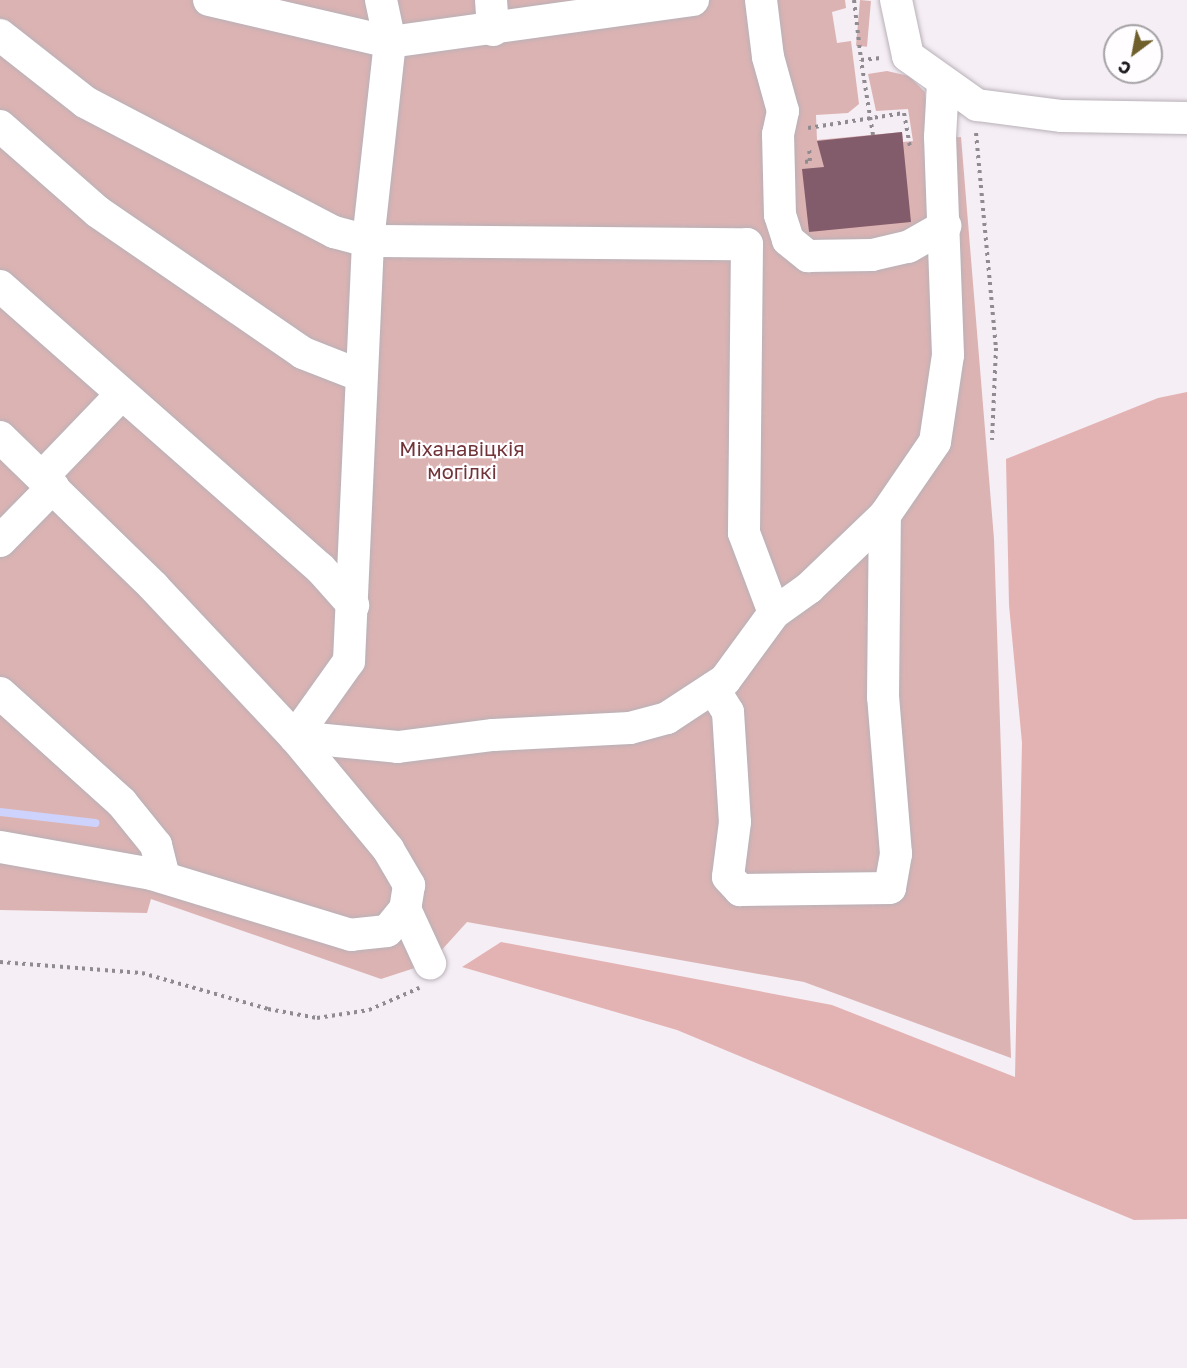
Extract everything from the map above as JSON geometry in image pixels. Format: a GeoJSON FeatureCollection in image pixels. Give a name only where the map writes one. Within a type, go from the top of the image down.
{"type":"FeatureCollection","features":[{"type":"Feature","properties":{"kind":"street"},"geometry":{"type":"LineString","coordinates":[[208,0],[390,42],[492,15],[693,0]]}},
{"type":"Feature","properties":{"kind":"street"},"geometry":{"type":"LineString","coordinates":[[295,737],[349,661],[353,605],[359,375],[368,241],[390,42],[381,0]]}},
{"type":"Feature","properties":{"kind":"street"},"geometry":{"type":"LineString","coordinates":[[761,0],[768,57],[783,111],[792,131],[780,215],[788,240],[808,256],[833,259],[881,254],[908,247],[945,226]]}},
{"type":"Feature","properties":{"kind":"street"},"geometry":{"type":"LineString","coordinates":[[896,0],[908,56],[977,105],[1062,116],[1187,118]]}},
{"type":"Feature","properties":{"kind":"street"},"geometry":{"type":"LineString","coordinates":[[0,35],[85,102],[166,148],[237,179],[334,232],[368,241],[747,244],[744,533],[774,613]]}},
{"type":"Feature","properties":{"kind":"street"},"geometry":{"type":"LineString","coordinates":[[295,737],[398,747],[493,735],[630,728],[667,718],[725,680],[774,613],[809,588],[885,515],[935,441],[948,355],[940,138],[943,83]]}},
{"type":"Feature","properties":{"kind":"street"},"geometry":{"type":"LineString","coordinates":[[0,126],[98,213],[303,353],[359,375]]}},
{"type":"Feature","properties":{"kind":"street"},"geometry":{"type":"LineString","coordinates":[[0,286],[320,568],[353,605]]}},
{"type":"Feature","properties":{"kind":"street"},"geometry":{"type":"LineString","coordinates":[[0,541],[122,394]]}},
{"type":"Feature","properties":{"kind":"street"},"geometry":{"type":"LineString","coordinates":[[0,437],[47,482],[295,737],[388,849],[409,885],[405,909],[387,931],[351,935],[164,877],[0,848]]}},
{"type":"Feature","properties":{"kind":"street"},"geometry":{"type":"LineString","coordinates":[[713,688],[728,712],[735,822],[729,877],[740,890],[890,888],[896,854],[883,697],[885,515]]}},
{"type":"Feature","properties":{"kind":"street"},"geometry":{"type":"LineString","coordinates":[[0,693],[122,803],[156,845],[164,877]]}},
{"type":"Feature","properties":{"kind":"street"},"geometry":{"type":"LineString","coordinates":[[405,909],[431,973]]}},
{"type":"Feature","properties":{"kind":"path"},"geometry":{"type":"LineString","coordinates":[[854,0],[873,135]]}},
{"type":"Feature","properties":{"kind":"path"},"geometry":{"type":"LineString","coordinates":[[861,60],[908,56]]}},
{"type":"Feature","properties":{"kind":"path"},"geometry":{"type":"LineString","coordinates":[[977,105],[975,153],[996,348],[992,440]]}},
{"type":"Feature","properties":{"kind":"path"},"geometry":{"type":"LineString","coordinates":[[801,162],[810,161],[792,131],[904,113],[911,152]]}},
{"type":"Feature","properties":{"kind":"path"},"geometry":{"type":"LineString","coordinates":[[0,962],[142,973],[268,1010],[317,1018],[369,1010],[431,973]]}},
{"type":"Feature","properties":{"kind":"green space","name":"Міханавіцкія могілкі"},"geometry":{"type":"Polygon","coordinates":[[[0,0],[845,0],[846,8],[832,12],[837,43],[851,41],[859,104],[848,113],[816,115],[817,140],[902,132],[903,142],[913,141],[908,109],[876,111],[868,74],[887,71],[909,76],[925,92],[929,139],[961,137],[994,539],[1011,1058],[804,982],[467,922],[430,963],[381,979],[151,899],[147,913],[0,910],[0,0]]]}},
{"type":"Feature","properties":{"kind":"green space"},"geometry":{"type":"Polygon","coordinates":[[[860,0],[871,1],[867,47],[856,46],[860,0]]]}},
{"type":"Feature","properties":{"kind":"shaded area"},"geometry":{"type":"Polygon","coordinates":[[[1187,392],[1187,1219],[1134,1220],[677,1030],[462,967],[501,942],[832,1005],[1015,1077],[1022,743],[1009,605],[1006,459],[1158,398],[1187,392]]]}},
{"type":"Feature","properties":{"kind":"building"},"geometry":{"type":"Polygon","coordinates":[[[902,132],[911,222],[809,232],[802,169],[824,167],[817,141],[902,132]]]}},
{"type":"Feature","properties":{"kind":"waterway"},"geometry":{"type":"LineString","coordinates":[[0,812],[95,823]]}}]}
